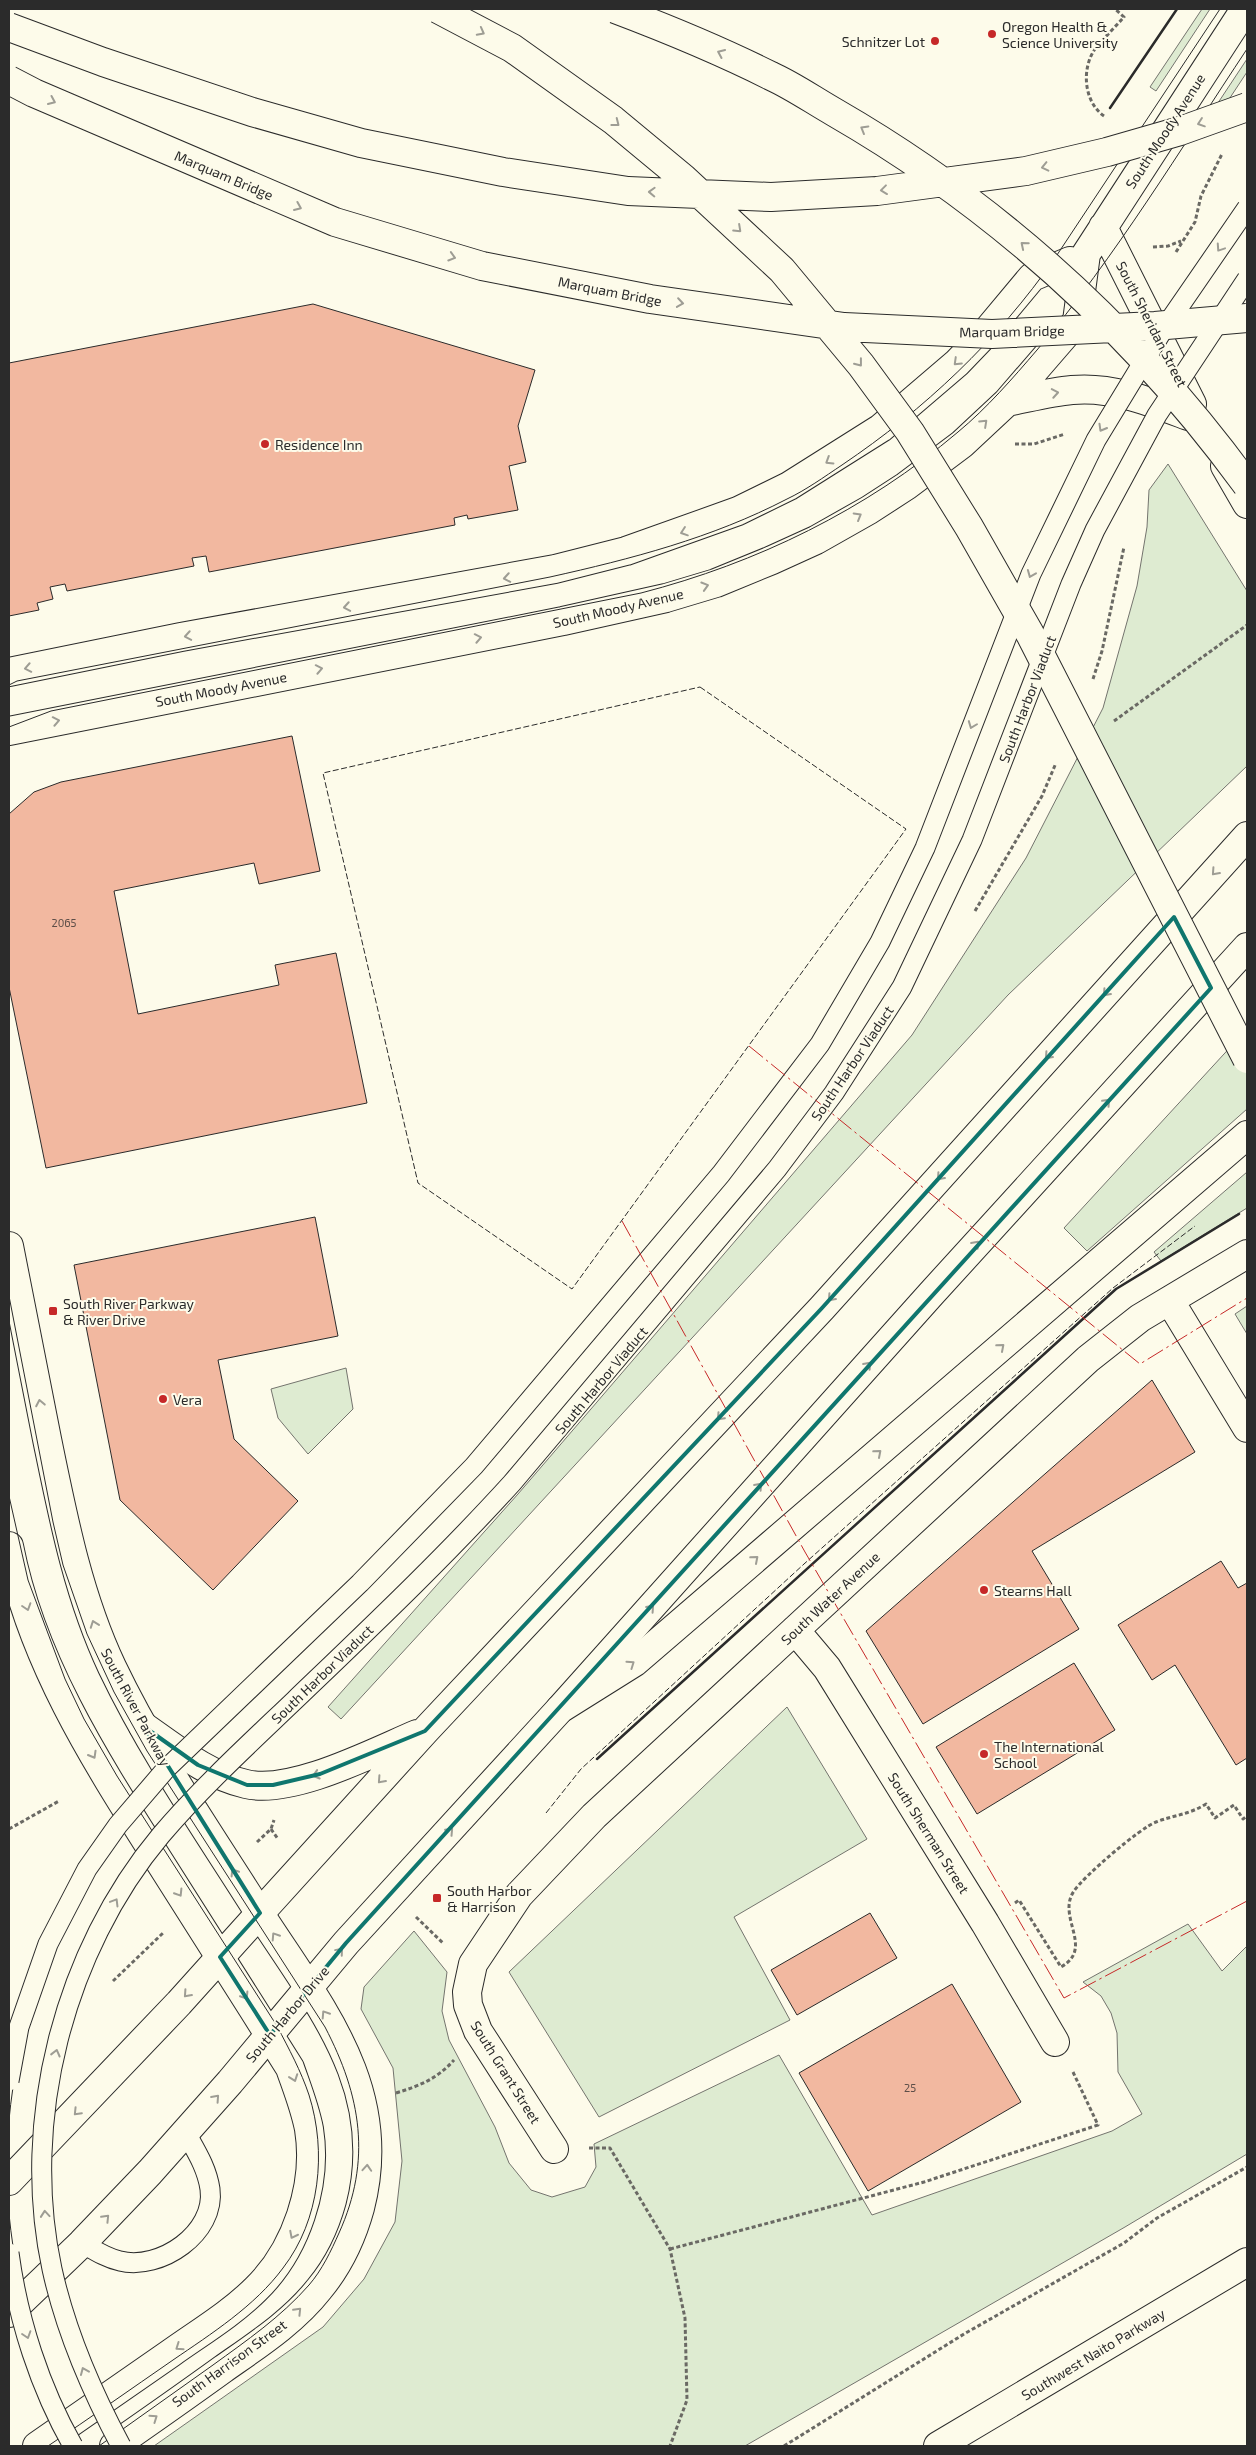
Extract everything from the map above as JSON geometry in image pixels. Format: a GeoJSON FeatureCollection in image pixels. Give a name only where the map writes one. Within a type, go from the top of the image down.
{"type":"FeatureCollection","features":[{"type":"Feature","properties":{"kind":"main road"},"geometry":{"type":"LineString","coordinates":[[438,9],[512,48],[613,120],[683,178],[782,270],[861,365],[910,432],[969,527],[1030,634],[1247,1059]]}},
{"type":"Feature","properties":{"kind":"main road"},"geometry":{"type":"LineString","coordinates":[[615,9],[772,76],[872,134],[973,202],[1051,267],[1103,316],[1154,369],[1224,453],[1247,484]]}},
{"type":"Feature","properties":{"kind":"main road","name":"South Moody Avenue"},"geometry":{"type":"LineString","coordinates":[[9,731],[612,611],[716,583],[816,540],[869,510],[906,486],[962,444],[1007,402],[1077,321],[1086,254],[1245,9]]}},
{"type":"Feature","properties":{"kind":"main road"},"geometry":{"type":"LineString","coordinates":[[9,28],[252,112],[361,143],[503,172],[628,192],[770,196],[877,190],[1026,171],[1116,150],[1180,131],[1247,107]]}},
{"type":"Feature","properties":{"kind":"main road","name":"Marquam Bridge"},"geometry":{"type":"LineString","coordinates":[[9,80],[43,97],[335,222],[482,266],[641,297],[844,326],[992,334],[1155,326],[1247,318]]}},
{"type":"Feature","properties":{"kind":"main road","name":"South Sheridan Street"},"geometry":{"type":"LineString","coordinates":[[1103,227],[1201,421],[1247,504]]}},
{"type":"Feature","properties":{"kind":"main road"},"geometry":{"type":"LineString","coordinates":[[9,672],[555,569],[626,551],[730,515],[789,486],[881,428],[957,363],[981,338],[1032,277],[1086,254]]}},
{"type":"Feature","properties":{"kind":"main road","name":"South Sheridan Street"},"geometry":{"type":"LineString","coordinates":[[1007,402],[1072,390],[1113,392],[1147,401],[1201,421]]}},
{"type":"Feature","properties":{"kind":"main road"},"geometry":{"type":"LineString","coordinates":[[9,2182],[82,2107],[426,1731],[822,1308],[1247,836]]}},
{"type":"Feature","properties":{"kind":"main road"},"geometry":{"type":"LineString","coordinates":[[560,1709],[931,1294],[1247,947]]}},
{"type":"Feature","properties":{"kind":"main road"},"geometry":{"type":"LineString","coordinates":[[560,1709],[634,1662],[1247,1135]]}},
{"type":"Feature","properties":{"kind":"main road","name":"South River Parkway"},"geometry":{"type":"LineString","coordinates":[[9,1246],[70,1552],[109,1660],[143,1726],[308,1988]]}},
{"type":"Feature","properties":{"kind":"main road","name":"South Water Avenue"},"geometry":{"type":"LineString","coordinates":[[467,1992],[473,1964],[519,1895],[594,1816],[1088,1359],[1140,1318],[1247,1254]]}},
{"type":"Feature","properties":{"kind":"main road"},"geometry":{"type":"LineString","coordinates":[[1170,1300],[1247,1428]]}},
{"type":"Feature","properties":{"kind":"main road"},"geometry":{"type":"LineString","coordinates":[[9,1546],[31,1622],[53,1679],[73,1720],[104,1774],[290,2068],[304,2105],[309,2131],[311,2172],[303,2206],[292,2237],[271,2273],[238,2304],[37,2446]]}},
{"type":"Feature","properties":{"kind":"main road","name":"South Sherman Street"},"geometry":{"type":"LineString","coordinates":[[795,1630],[827,1668],[985,1923],[1055,2042]]}},
{"type":"Feature","properties":{"kind":"main road","name":"South Harbor Drive"},"geometry":{"type":"LineString","coordinates":[[9,2313],[82,2243],[186,2133],[346,1943],[560,1709]]}},
{"type":"Feature","properties":{"kind":"main road"},"geometry":{"type":"LineString","coordinates":[[143,1726],[198,1765],[247,1785],[273,1784],[320,1774],[426,1731]]}},
{"type":"Feature","properties":{"kind":"main road","name":"South Harrison Street"},"geometry":{"type":"LineString","coordinates":[[114,2446],[265,2340],[295,2315],[319,2290],[344,2252],[356,2224],[368,2168],[368,2135],[355,2074],[330,2021],[308,1988]]}},
{"type":"Feature","properties":{"kind":"main road","name":"South Grant Street"},"geometry":{"type":"LineString","coordinates":[[467,1992],[468,2005],[478,2030],[554,2148]]}},
{"type":"Feature","properties":{"kind":"main road","name":"Southwest Naito Parkway"},"geometry":{"type":"LineString","coordinates":[[938,2446],[1247,2262]]}},
{"type":"Feature","properties":{"kind":"lane"},"geometry":{"type":"LineString","coordinates":[[9,2082],[19,2027],[48,1944],[87,1869],[118,1825],[166,1769],[360,1583],[474,1466],[721,1174],[820,1044],[880,942],[925,848],[1031,574],[1096,440],[1161,333],[1247,208]]}},
{"type":"Feature","properties":{"kind":"lane","name":"South Harbor Viaduct"},"geometry":{"type":"LineString","coordinates":[[121,2446],[82,2369],[64,2316],[48,2250],[43,2186],[44,2127],[52,2070],[67,2009],[99,1930],[126,1884],[162,1835],[211,1782],[474,1525],[512,1483],[748,1204],[834,1093],[902,986],[949,892],[990,797],[1071,584],[1113,493],[1157,415],[1247,279]]}},
{"type":"Feature","properties":{"kind":"lane"},"geometry":{"type":"LineString","coordinates":[[82,2243],[102,2254],[121,2261],[137,2262],[151,2261],[169,2254],[185,2243],[200,2227],[209,2208],[210,2191],[205,2170],[186,2133]]}},
{"type":"Feature","properties":{"kind":"lane"},"geometry":{"type":"LineString","coordinates":[[9,2253],[14,2289],[27,2336],[45,2387],[73,2446]]}},
{"type":"Feature","properties":{"kind":"path"},"geometry":{"type":"LineString","coordinates":[[1110,120],[1098,111],[1088,97],[1088,69],[1094,50],[1124,17],[1115,9]]}},
{"type":"Feature","properties":{"kind":"path"},"geometry":{"type":"LineString","coordinates":[[1181,241],[1194,222],[1201,196],[1225,147]]}},
{"type":"Feature","properties":{"kind":"path"},"geometry":{"type":"LineString","coordinates":[[1110,724],[1247,626]]}},
{"type":"Feature","properties":{"kind":"path"},"geometry":{"type":"LineString","coordinates":[[9,1829],[59,1801]]}},
{"type":"Feature","properties":{"kind":"path"},"geometry":{"type":"LineString","coordinates":[[985,1923],[1020,1900],[1061,1967],[1071,1961],[1075,1954],[1076,1943],[1069,1910],[1072,1893],[1137,1832],[1155,1822],[1193,1812],[1206,1804],[1215,1818],[1234,1806],[1243,1819],[1247,1816]]}},
{"type":"Feature","properties":{"kind":"path"},"geometry":{"type":"LineString","coordinates":[[253,1846],[272,1829],[276,1812]]}},
{"type":"Feature","properties":{"kind":"path"},"geometry":{"type":"LineString","coordinates":[[145,1950],[163,1933]]}},
{"type":"Feature","properties":{"kind":"path"},"geometry":{"type":"LineString","coordinates":[[390,2095],[424,2084],[444,2071],[478,2030]]}},
{"type":"Feature","properties":{"kind":"path"},"geometry":{"type":"LineString","coordinates":[[670,2249],[924,2182],[1098,2125],[1076,2079]]}},
{"type":"Feature","properties":{"kind":"path"},"geometry":{"type":"LineString","coordinates":[[610,2148],[670,2249],[685,2318],[687,2400],[670,2446]]}},
{"type":"Feature","properties":{"kind":"path"},"geometry":{"type":"LineString","coordinates":[[784,2446],[896,2375],[1124,2243],[1157,2218],[1247,2167]]}},
{"type":"Feature","properties":{"kind":"highlighted area"},"geometry":{"type":"Polygon","coordinates":[[[1174,917],[1211,988],[346,1943],[270,2035],[220,1957],[260,1913],[143,1726],[198,1765],[247,1785],[273,1785],[320,1774],[425,1731],[822,1308],[1174,917]]]}},
{"type":"Feature","properties":{"kind":"green space"},"geometry":{"type":"Polygon","coordinates":[[[1202,9],[1210,9],[1156,91],[1150,87],[1202,9]]]}},
{"type":"Feature","properties":{"kind":"green space"},"geometry":{"type":"Polygon","coordinates":[[[1247,59],[1247,72],[1214,122],[1208,118],[1247,59]]]}},
{"type":"Feature","properties":{"kind":"green space"},"geometry":{"type":"Polygon","coordinates":[[[1168,464],[1247,591],[1247,766],[1008,995],[341,1719],[328,1707],[518,1494],[912,1035],[1026,858],[1103,708],[1137,586],[1147,527],[1149,490],[1168,464]]]}},
{"type":"Feature","properties":{"kind":"green space"},"geometry":{"type":"Polygon","coordinates":[[[1247,1029],[1247,1109],[1087,1251],[1064,1228],[1247,1029]]]}},
{"type":"Feature","properties":{"kind":"green space"},"geometry":{"type":"Polygon","coordinates":[[[1247,1172],[1247,1208],[1161,1261],[1154,1252],[1247,1172]]]}},
{"type":"Feature","properties":{"kind":"green space"},"geometry":{"type":"Polygon","coordinates":[[[1247,1306],[1247,1334],[1235,1314],[1247,1306]]]}},
{"type":"Feature","properties":{"kind":"green space"},"geometry":{"type":"Polygon","coordinates":[[[346,1368],[353,1409],[308,1454],[278,1418],[271,1389],[346,1368]]]}},
{"type":"Feature","properties":{"kind":"green space"},"geometry":{"type":"Polygon","coordinates":[[[787,1707],[867,1839],[734,1917],[790,2020],[599,2117],[509,1972],[787,1707]]]}},
{"type":"Feature","properties":{"kind":"green space"},"geometry":{"type":"Polygon","coordinates":[[[1188,1924],[1222,1971],[1247,1946],[1247,2154],[1125,2227],[745,2446],[154,2446],[323,2327],[364,2279],[395,2222],[402,2161],[393,2068],[361,2009],[364,1987],[414,1931],[447,1972],[442,2011],[449,2040],[495,2127],[509,2163],[531,2190],[552,2197],[585,2187],[596,2167],[594,2144],[779,2055],[872,2215],[1112,2131],[1142,2114],[1118,2072],[1117,2033],[1111,2013],[1101,1996],[1083,1982],[1188,1924]]]}},
{"type":"Feature","properties":{"kind":"building","name":"Residence Inn"},"geometry":{"type":"Polygon","coordinates":[[[313,304],[535,370],[518,426],[526,462],[509,466],[518,510],[468,519],[467,515],[454,518],[455,525],[209,572],[206,556],[192,558],[194,566],[67,591],[65,584],[50,587],[53,599],[37,603],[39,610],[9,616],[9,363],[313,304]]]}},
{"type":"Feature","properties":{"kind":"building"},"geometry":{"type":"Polygon","coordinates":[[[292,736],[320,871],[259,884],[254,863],[114,891],[138,1014],[279,985],[275,965],[336,953],[367,1103],[46,1168],[9,987],[9,814],[34,792],[61,782],[292,736]]]}},
{"type":"Feature","properties":{"kind":"building","name":"Vera"},"geometry":{"type":"Polygon","coordinates":[[[315,1217],[338,1336],[218,1360],[234,1439],[298,1501],[213,1590],[120,1500],[74,1265],[315,1217]]]}},
{"type":"Feature","properties":{"kind":"building","name":"Stearns Hall"},"geometry":{"type":"Polygon","coordinates":[[[1152,1380],[1195,1452],[1032,1551],[1079,1629],[923,1724],[866,1631],[1152,1380]]]}},
{"type":"Feature","properties":{"kind":"building"},"geometry":{"type":"Polygon","coordinates":[[[1221,1561],[1238,1588],[1247,1583],[1247,1758],[1236,1765],[1175,1665],[1152,1680],[1118,1625],[1221,1561]]]}},
{"type":"Feature","properties":{"kind":"building"},"geometry":{"type":"Polygon","coordinates":[[[1074,1663],[1115,1730],[977,1814],[936,1747],[1074,1663]]]}},
{"type":"Feature","properties":{"kind":"building"},"geometry":{"type":"Polygon","coordinates":[[[870,1913],[897,1958],[797,2015],[771,1970],[870,1913]]]}},
{"type":"Feature","properties":{"kind":"building"},"geometry":{"type":"Polygon","coordinates":[[[952,1984],[1021,2102],[868,2191],[799,2073],[952,1984]]]}},
{"type":"Feature","properties":{"kind":"tram line"},"geometry":{"type":"LineString","coordinates":[[9,685],[17,681],[550,577],[611,563],[671,546],[730,525],[801,492],[873,443],[931,397],[958,372],[1009,317],[1055,258],[1220,9]]}},
{"type":"Feature","properties":{"kind":"tram line"},"geometry":{"type":"LineString","coordinates":[[9,727],[51,711],[641,593],[727,566],[768,549],[848,509],[886,486],[923,460],[969,423],[1028,361],[1094,278],[1172,164],[1247,49]]}},
{"type":"Feature","properties":{"kind":"tram line"},"geometry":{"type":"LineString","coordinates":[[9,2120],[18,2057],[34,1995],[57,1936],[71,1907],[105,1851],[146,1799],[168,1775],[215,1727],[380,1572],[425,1527],[499,1447],[768,1124],[842,1017],[885,942],[923,864],[955,789],[1035,578],[1070,500],[1116,416],[1141,376],[1247,217]]}},
{"type":"Feature","properties":{"kind":"tram line"},"geometry":{"type":"LineString","coordinates":[[116,2446],[80,2377],[63,2332],[50,2285],[42,2237],[38,2188],[38,2139],[43,2090],[52,2042],[66,1996],[83,1954],[103,1915],[151,1844],[208,1779],[419,1576],[525,1462],[732,1216],[833,1085],[864,1040],[892,993],[919,944],[942,896],[984,797],[1060,596],[1081,547],[1117,474],[1179,370],[1247,269]]}},
{"type":"Feature","properties":{"kind":"tram line"},"geometry":{"type":"LineString","coordinates":[[9,1296],[53,1522],[63,1565],[87,1634],[114,1692],[147,1751],[325,2027],[347,2078],[358,2128],[359,2154],[356,2180],[349,2206],[329,2253],[309,2285],[287,2308],[250,2338],[99,2446]]}},
{"type":"Feature","properties":{"kind":"tram line"},"geometry":{"type":"LineString","coordinates":[[9,1496],[28,1580],[65,1679],[84,1719],[117,1776],[277,2026],[306,2086],[315,2117],[318,2139],[317,2185],[305,2229],[295,2249],[272,2282],[246,2307],[217,2329],[48,2446]]}},
{"type":"Feature","properties":{"kind":"tram line"},"geometry":{"type":"LineString","coordinates":[[9,2214],[18,2277],[33,2334],[54,2389],[80,2446]]}},
{"type":"Feature","properties":{"kind":"fence"},"geometry":{"type":"LineString","coordinates":[[700,687],[906,829],[572,1289],[418,1183],[323,773],[700,687]]}},
{"type":"Feature","properties":{"kind":"fence"},"geometry":{"type":"LineString","coordinates":[[546,1813],[581,1769],[804,1564],[1113,1288],[1195,1226]]}},
{"type":"Feature","properties":{"kind":"wall"},"geometry":{"type":"LineString","coordinates":[[1110,108],[1177,9]]}},
{"type":"Feature","properties":{"kind":"wall"},"geometry":{"type":"LineString","coordinates":[[597,1759],[1116,1289],[1239,1214]]}},
{"type":"Feature","properties":{"kind":"power"},"geometry":{"type":"LineString","coordinates":[[749,1046],[1140,1364],[1247,1298]]}},
{"type":"Feature","properties":{"kind":"power"},"geometry":{"type":"LineString","coordinates":[[622,1221],[805,1552],[1064,1998],[1247,1901]]}},
{"type":"Feature","properties":{"kind":"place","name":"Oregon Health & Science University"},"geometry":{"type":"Point","coordinates":[992,34]}},
{"type":"Feature","properties":{"kind":"place","name":"Schnitzer Lot"},"geometry":{"type":"Point","coordinates":[935,41]}},
{"type":"Feature","properties":{"kind":"place","name":"Residence Inn"},"geometry":{"type":"Point","coordinates":[265,444]}},
{"type":"Feature","properties":{"kind":"place","name":"South River Parkway & River Drive"},"geometry":{"type":"Point","coordinates":[53,1311]}},
{"type":"Feature","properties":{"kind":"place","name":"Vera"},"geometry":{"type":"Point","coordinates":[163,1399]}},
{"type":"Feature","properties":{"kind":"place","name":"Stearns Hall"},"geometry":{"type":"Point","coordinates":[984,1590]}},
{"type":"Feature","properties":{"kind":"place","name":"The International School"},"geometry":{"type":"Point","coordinates":[984,1754]}},
{"type":"Feature","properties":{"kind":"place","name":"South Harbor & Harrison"},"geometry":{"type":"Point","coordinates":[437,1898]}}]}
